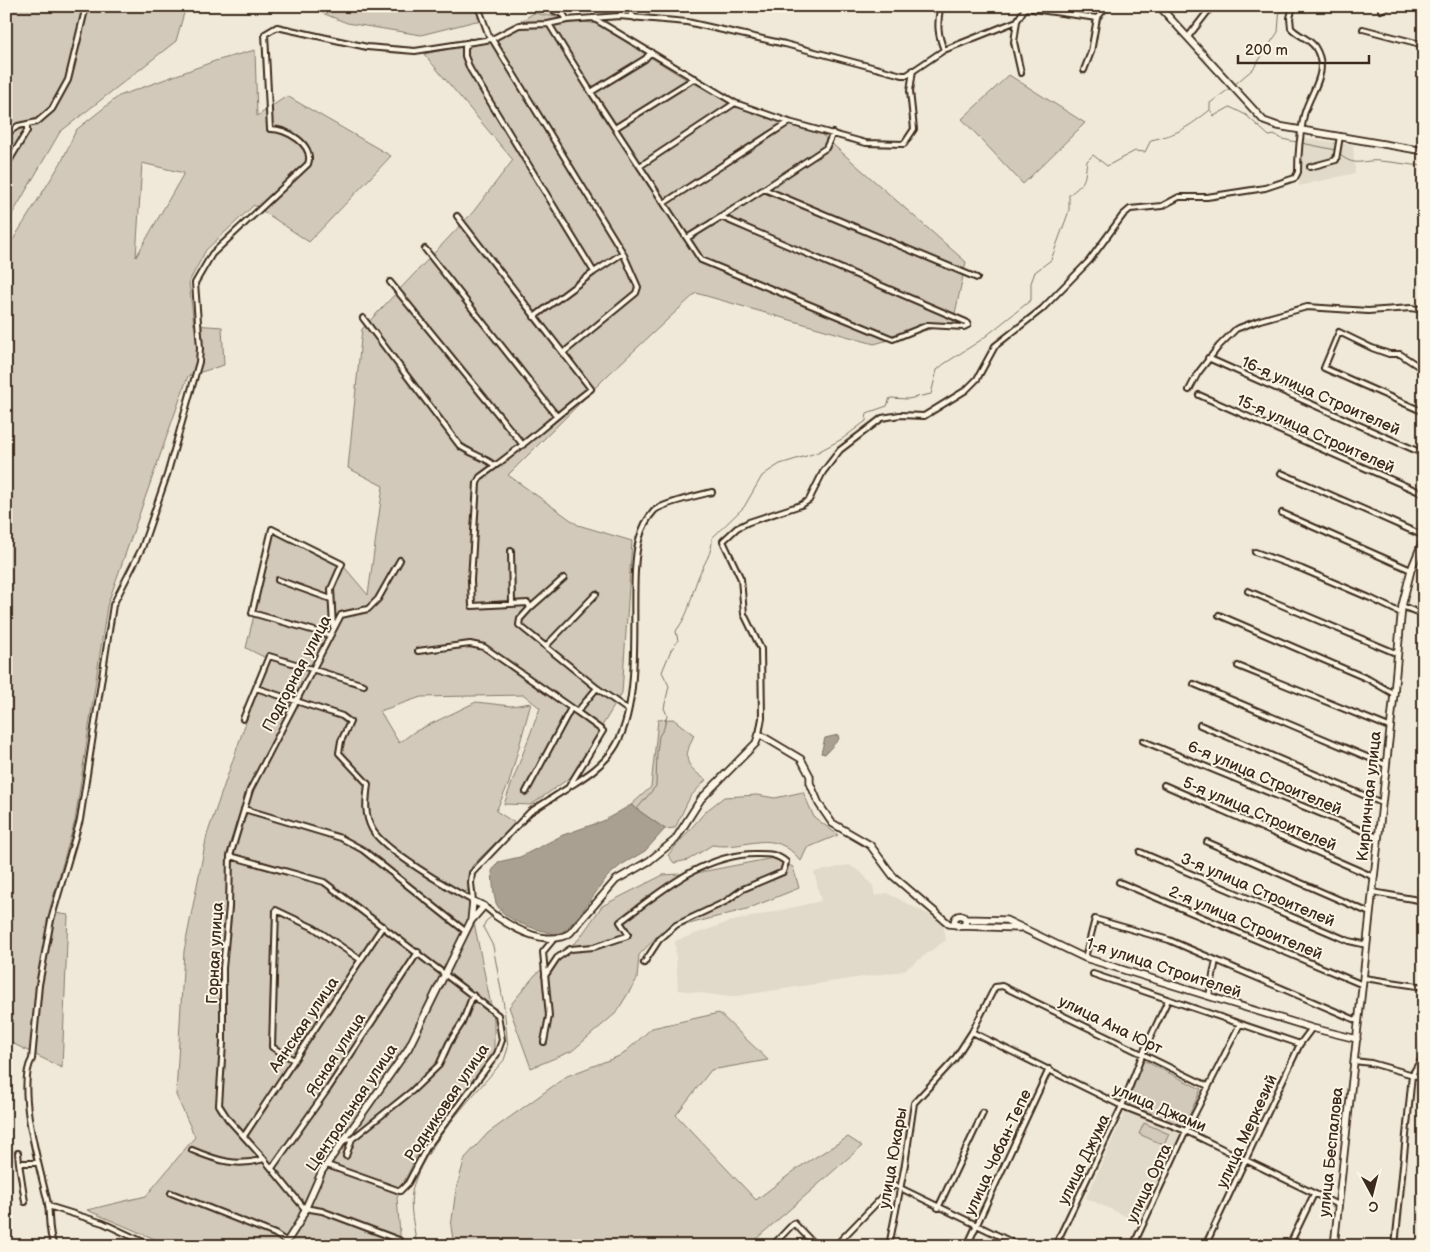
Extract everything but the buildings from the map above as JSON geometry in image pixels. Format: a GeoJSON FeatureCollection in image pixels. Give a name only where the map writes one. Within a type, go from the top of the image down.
{"type":"FeatureCollection","features":[{"type":"Feature","properties":{"kind":"main road"},"geometry":{"type":"LineString","coordinates":[[1159,6],[1234,91],[1264,121],[1278,126],[1424,152]]}},
{"type":"Feature","properties":{"kind":"main road","name":"Кирпичная улица"},"geometry":{"type":"LineString","coordinates":[[1354,1061],[1401,613],[1411,570],[1424,537]]}},
{"type":"Feature","properties":{"kind":"main road"},"geometry":{"type":"LineString","coordinates":[[760,731],[766,738],[800,759],[810,776],[810,783],[819,804],[832,823],[870,846],[893,876],[949,924],[959,926],[1010,926],[1032,932]]}},
{"type":"Feature","properties":{"kind":"main road"},"geometry":{"type":"LineString","coordinates":[[756,743],[760,731]]}},
{"type":"Feature","properties":{"kind":"main road"},"geometry":{"type":"LineString","coordinates":[[496,916],[539,937],[553,940],[570,933],[616,880],[649,861],[675,840],[701,799],[756,743],[766,738]]}},
{"type":"Feature","properties":{"kind":"main road"},"geometry":{"type":"LineString","coordinates":[[471,921],[484,906],[473,901]]}},
{"type":"Feature","properties":{"kind":"main road","name":"Центральная улица"},"geometry":{"type":"LineString","coordinates":[[286,1244],[300,1221],[304,1208],[327,1165],[408,1049],[444,972],[471,921],[473,901]]}},
{"type":"Feature","properties":{"kind":"main road"},"geometry":{"type":"LineString","coordinates":[[949,924],[957,916],[962,915],[966,919],[964,924],[959,926]]}},
{"type":"Feature","properties":{"kind":"main road"},"geometry":{"type":"LineString","coordinates":[[957,916],[955,921],[959,926]]}},
{"type":"Feature","properties":{"kind":"main road","name":"1-я улица Строителей"},"geometry":{"type":"LineString","coordinates":[[966,919],[1006,920],[1085,958],[1312,1028],[1357,1039]]}},
{"type":"Feature","properties":{"kind":"main road","name":"улица Беспалова"},"geometry":{"type":"LineString","coordinates":[[1334,1246],[1354,1061]]}},
{"type":"Feature","properties":{"kind":"street"},"geometry":{"type":"LineString","coordinates":[[6,12],[9,6]]}},
{"type":"Feature","properties":{"kind":"street"},"geometry":{"type":"LineString","coordinates":[[6,134],[18,126],[27,126],[37,122],[52,109],[68,80],[86,6]]}},
{"type":"Feature","properties":{"kind":"street"},"geometry":{"type":"LineString","coordinates":[[478,6],[491,39],[623,253],[637,281],[636,293],[563,353]]}},
{"type":"Feature","properties":{"kind":"street"},"geometry":{"type":"LineString","coordinates":[[543,6],[564,15],[568,20]]}},
{"type":"Feature","properties":{"kind":"street"},"geometry":{"type":"LineString","coordinates":[[619,16],[629,6]]}},
{"type":"Feature","properties":{"kind":"street"},"geometry":{"type":"LineString","coordinates":[[629,6],[630,14],[635,18]]}},
{"type":"Feature","properties":{"kind":"street"},"geometry":{"type":"LineString","coordinates":[[937,6],[940,9],[937,27],[938,36],[944,50]]}},
{"type":"Feature","properties":{"kind":"street"},"geometry":{"type":"LineString","coordinates":[[1084,70],[1091,52],[1097,18],[1107,6]]}},
{"type":"Feature","properties":{"kind":"street"},"geometry":{"type":"LineString","coordinates":[[1188,37],[1212,6]]}},
{"type":"Feature","properties":{"kind":"street"},"geometry":{"type":"LineString","coordinates":[[760,731],[761,649],[744,614],[741,579],[723,541],[737,528],[749,522],[801,505],[809,500],[823,472],[840,450],[882,418],[900,414],[924,416],[972,385],[995,346],[1049,302],[1089,261],[1123,215],[1130,210],[1162,206],[1179,197],[1207,198],[1265,188],[1293,180],[1298,172],[1305,112],[1319,81],[1321,65],[1314,47],[1291,28],[1290,18],[1294,6]]}},
{"type":"Feature","properties":{"kind":"street"},"geometry":{"type":"LineString","coordinates":[[1381,10],[1389,6]]}},
{"type":"Feature","properties":{"kind":"street"},"geometry":{"type":"LineString","coordinates":[[1021,73],[1014,42],[1017,20],[1026,7],[1097,18]]}},
{"type":"Feature","properties":{"kind":"street"},"geometry":{"type":"LineString","coordinates":[[54,1246],[49,1235],[48,1206],[27,1100],[27,1068],[32,1060],[39,985],[51,920],[80,820],[113,605],[142,548],[167,475],[198,362],[200,348],[195,283],[212,254],[308,164],[310,160],[308,151],[293,136],[284,130],[270,129],[265,34],[277,26],[367,47],[415,51],[491,39],[519,24],[548,24],[568,20],[619,16],[687,22],[785,44],[902,75],[914,70],[944,50],[1017,20]]}},
{"type":"Feature","properties":{"kind":"street"},"geometry":{"type":"LineString","coordinates":[[593,18],[735,103],[789,122],[866,143],[904,144],[914,129],[910,90],[914,70]]}},
{"type":"Feature","properties":{"kind":"street"},"geometry":{"type":"LineString","coordinates":[[548,24],[701,260],[893,339],[928,325],[964,327],[968,325],[966,322],[721,218]]}},
{"type":"Feature","properties":{"kind":"street"},"geometry":{"type":"LineString","coordinates":[[1363,29],[1424,45]]}},
{"type":"Feature","properties":{"kind":"street"},"geometry":{"type":"LineString","coordinates":[[470,42],[465,47],[465,56],[470,69],[594,272]]}},
{"type":"Feature","properties":{"kind":"street"},"geometry":{"type":"LineString","coordinates":[[591,92],[645,59],[651,52]]}},
{"type":"Feature","properties":{"kind":"street"},"geometry":{"type":"LineString","coordinates":[[615,128],[695,78]]}},
{"type":"Feature","properties":{"kind":"street"},"geometry":{"type":"LineString","coordinates":[[640,166],[735,103]]}},
{"type":"Feature","properties":{"kind":"street"},"geometry":{"type":"LineString","coordinates":[[664,203],[789,122]]}},
{"type":"Feature","properties":{"kind":"street"},"geometry":{"type":"LineString","coordinates":[[6,166],[27,131],[27,126]]}},
{"type":"Feature","properties":{"kind":"street"},"geometry":{"type":"LineString","coordinates":[[686,238],[721,218],[826,148],[833,133]]}},
{"type":"Feature","properties":{"kind":"street"},"geometry":{"type":"LineString","coordinates":[[1310,168],[1336,160],[1340,136]]}},
{"type":"Feature","properties":{"kind":"street"},"geometry":{"type":"LineString","coordinates":[[764,189],[977,278]]}},
{"type":"Feature","properties":{"kind":"street"},"geometry":{"type":"LineString","coordinates":[[457,216],[591,389],[556,415],[523,446],[480,477],[477,483],[471,580],[472,606],[528,603],[530,608]]}},
{"type":"Feature","properties":{"kind":"street"},"geometry":{"type":"LineString","coordinates":[[425,249],[556,415]]}},
{"type":"Feature","properties":{"kind":"street"},"geometry":{"type":"LineString","coordinates":[[534,317],[594,272],[623,253]]}},
{"type":"Feature","properties":{"kind":"street"},"geometry":{"type":"LineString","coordinates":[[390,282],[523,446]]}},
{"type":"Feature","properties":{"kind":"street"},"geometry":{"type":"LineString","coordinates":[[1189,390],[1208,358],[1236,329],[1260,320],[1306,307],[1368,311],[1411,308],[1424,310]]}},
{"type":"Feature","properties":{"kind":"street"},"geometry":{"type":"LineString","coordinates":[[363,318],[460,446],[471,454],[492,462],[495,466]]}},
{"type":"Feature","properties":{"kind":"street"},"geometry":{"type":"LineString","coordinates":[[1424,370],[1400,354],[1389,354],[1372,348],[1339,332],[1324,368],[1424,412]]}},
{"type":"Feature","properties":{"kind":"street","name":"16-я улица Строителей"},"geometry":{"type":"LineString","coordinates":[[1208,358],[1424,454]]}},
{"type":"Feature","properties":{"kind":"street","name":"15-я улица Строителей"},"geometry":{"type":"LineString","coordinates":[[1199,395],[1424,494]]}},
{"type":"Feature","properties":{"kind":"street"},"geometry":{"type":"LineString","coordinates":[[1281,474],[1424,537]]}},
{"type":"Feature","properties":{"kind":"street"},"geometry":{"type":"LineString","coordinates":[[473,901],[472,873],[530,812],[568,788],[605,760],[614,749],[628,710],[634,664],[632,612],[636,544],[654,510],[665,504],[676,503],[712,492]]}},
{"type":"Feature","properties":{"kind":"street"},"geometry":{"type":"LineString","coordinates":[[1282,513],[1411,570]]}},
{"type":"Feature","properties":{"kind":"street"},"geometry":{"type":"LineString","coordinates":[[329,635],[252,613],[272,529],[342,564],[331,588],[333,627]]}},
{"type":"Feature","properties":{"kind":"street"},"geometry":{"type":"LineString","coordinates":[[510,551],[512,604]]}},
{"type":"Feature","properties":{"kind":"street"},"geometry":{"type":"LineString","coordinates":[[1255,552],[1353,590],[1401,613]]}},
{"type":"Feature","properties":{"kind":"street","name":"Подгорная улица"},"geometry":{"type":"LineString","coordinates":[[262,767],[333,627],[341,615],[368,609],[378,599],[400,560]]}},
{"type":"Feature","properties":{"kind":"street"},"geometry":{"type":"LineString","coordinates":[[564,578],[530,608],[520,619],[519,625],[597,688],[628,710]]}},
{"type":"Feature","properties":{"kind":"street"},"geometry":{"type":"LineString","coordinates":[[278,580],[331,599]]}},
{"type":"Feature","properties":{"kind":"street"},"geometry":{"type":"LineString","coordinates":[[1248,591],[1398,654]]}},
{"type":"Feature","properties":{"kind":"street"},"geometry":{"type":"LineString","coordinates":[[546,646],[596,594]]}},
{"type":"Feature","properties":{"kind":"street"},"geometry":{"type":"LineString","coordinates":[[1402,606],[1424,615]]}},
{"type":"Feature","properties":{"kind":"street"},"geometry":{"type":"LineString","coordinates":[[1219,615],[1368,679],[1394,694]]}},
{"type":"Feature","properties":{"kind":"street"},"geometry":{"type":"LineString","coordinates":[[418,651],[470,644],[484,648],[570,710],[577,712],[603,731],[568,788]]}},
{"type":"Feature","properties":{"kind":"street"},"geometry":{"type":"LineString","coordinates":[[243,719],[269,656],[364,685]]}},
{"type":"Feature","properties":{"kind":"street"},"geometry":{"type":"LineString","coordinates":[[1238,666],[1389,727]]}},
{"type":"Feature","properties":{"kind":"street"},"geometry":{"type":"LineString","coordinates":[[1194,684],[1386,765]]}},
{"type":"Feature","properties":{"kind":"street"},"geometry":{"type":"LineString","coordinates":[[256,688],[342,716],[350,722],[341,742],[339,753],[368,784],[365,811],[373,831],[391,848],[442,884],[473,901]]}},
{"type":"Feature","properties":{"kind":"street"},"geometry":{"type":"LineString","coordinates":[[577,712],[597,688]]}},
{"type":"Feature","properties":{"kind":"street"},"geometry":{"type":"LineString","coordinates":[[526,792],[570,710]]}},
{"type":"Feature","properties":{"kind":"street"},"geometry":{"type":"LineString","coordinates":[[1200,725],[1382,803]]}},
{"type":"Feature","properties":{"kind":"street","name":"6-я улица Строителей"},"geometry":{"type":"LineString","coordinates":[[1143,741],[1378,837]]}},
{"type":"Feature","properties":{"kind":"street","name":"Горная улица"},"geometry":{"type":"LineString","coordinates":[[262,767],[250,790],[230,856],[229,906],[223,968],[223,1043],[219,1105],[228,1119],[272,1168],[304,1208]]}},
{"type":"Feature","properties":{"kind":"street","name":"5-я улица Строителей"},"geometry":{"type":"LineString","coordinates":[[1164,786],[1374,877]]}},
{"type":"Feature","properties":{"kind":"street"},"geometry":{"type":"LineString","coordinates":[[244,809],[341,838],[363,850],[465,931]]}},
{"type":"Feature","properties":{"kind":"street"},"geometry":{"type":"LineString","coordinates":[[1207,842],[1370,913]]}},
{"type":"Feature","properties":{"kind":"street","name":"3-я улица Строителей"},"geometry":{"type":"LineString","coordinates":[[1140,852],[1349,941],[1367,945]]}},
{"type":"Feature","properties":{"kind":"street"},"geometry":{"type":"LineString","coordinates":[[544,976],[550,972],[558,958],[570,949],[594,946],[627,936],[628,934],[620,922],[693,870],[724,858],[751,854],[774,855],[786,862],[783,872],[743,889],[726,902],[676,925],[659,940],[644,963]]}},
{"type":"Feature","properties":{"kind":"street","name":"Родниковая улица"},"geometry":{"type":"LineString","coordinates":[[230,856],[324,882],[498,1015],[502,1040],[497,1054],[427,1147],[408,1183],[400,1191],[327,1165]]}},
{"type":"Feature","properties":{"kind":"street","name":"2-я улица Строителей"},"geometry":{"type":"LineString","coordinates":[[1119,882],[1363,982],[1424,987]]}},
{"type":"Feature","properties":{"kind":"street"},"geometry":{"type":"LineString","coordinates":[[1372,892],[1424,901]]}},
{"type":"Feature","properties":{"kind":"street"},"geometry":{"type":"LineString","coordinates":[[484,906],[496,916]]}},
{"type":"Feature","properties":{"kind":"street"},"geometry":{"type":"LineString","coordinates":[[294,1060],[272,1047],[276,910],[314,928],[362,960]]}},
{"type":"Feature","properties":{"kind":"street","name":"1-я улица Строителей"},"geometry":{"type":"LineString","coordinates":[[1085,958],[1095,919],[1169,940],[1358,1021]]}},
{"type":"Feature","properties":{"kind":"street","name":"Аянская улица"},"geometry":{"type":"LineString","coordinates":[[244,1136],[383,926]]}},
{"type":"Feature","properties":{"kind":"street"},"geometry":{"type":"LineString","coordinates":[[544,1042],[549,1016],[543,952],[553,940]]}},
{"type":"Feature","properties":{"kind":"street","name":"Ясная улица"},"geometry":{"type":"LineString","coordinates":[[272,1168],[328,1089],[418,952]]}},
{"type":"Feature","properties":{"kind":"street"},"geometry":{"type":"LineString","coordinates":[[1209,996],[1216,960]]}},
{"type":"Feature","properties":{"kind":"street"},"geometry":{"type":"LineString","coordinates":[[1093,974],[1300,1044]]}},
{"type":"Feature","properties":{"kind":"street","name":"улица Юкары"},"geometry":{"type":"LineString","coordinates":[[889,1246],[905,1164],[914,1103],[954,1060],[972,1032],[995,986],[1002,986]]}},
{"type":"Feature","properties":{"kind":"street","name":"улица Ана Юрт"},"geometry":{"type":"LineString","coordinates":[[1002,986],[1208,1086]]}},
{"type":"Feature","properties":{"kind":"street"},"geometry":{"type":"LineString","coordinates":[[344,1140],[352,1139],[412,1091],[439,1065],[449,1043],[462,1023],[473,995]]}},
{"type":"Feature","properties":{"kind":"street","name":"улица Джума"},"geometry":{"type":"LineString","coordinates":[[1055,1246],[1122,1106],[1143,1053],[1168,1000]]}},
{"type":"Feature","properties":{"kind":"street","name":"улица Орта"},"geometry":{"type":"LineString","coordinates":[[1133,1246],[1186,1131],[1240,1024]]}},
{"type":"Feature","properties":{"kind":"street","name":"улица Меркезий"},"geometry":{"type":"LineString","coordinates":[[1205,1246],[1300,1044],[1312,1028]]}},
{"type":"Feature","properties":{"kind":"street","name":"улица Джами"},"geometry":{"type":"LineString","coordinates":[[972,1032],[1122,1106],[1186,1131],[1338,1205]]}},
{"type":"Feature","properties":{"kind":"street"},"geometry":{"type":"LineString","coordinates":[[1395,1246],[1412,1075],[1422,1058],[1424,1036]]}},
{"type":"Feature","properties":{"kind":"street"},"geometry":{"type":"LineString","coordinates":[[1354,1061],[1371,1063],[1424,1078]]}},
{"type":"Feature","properties":{"kind":"street","name":"улица Чобан-Тепе"},"geometry":{"type":"LineString","coordinates":[[968,1246],[1049,1069]]}},
{"type":"Feature","properties":{"kind":"street"},"geometry":{"type":"LineString","coordinates":[[938,1208],[983,1112]]}},
{"type":"Feature","properties":{"kind":"street"},"geometry":{"type":"LineString","coordinates":[[346,1156],[352,1139]]}},
{"type":"Feature","properties":{"kind":"street"},"geometry":{"type":"LineString","coordinates":[[192,1150],[231,1164],[249,1163],[264,1159]]}},
{"type":"Feature","properties":{"kind":"street"},"geometry":{"type":"LineString","coordinates":[[18,1154],[25,1202]]}},
{"type":"Feature","properties":{"kind":"street"},"geometry":{"type":"LineString","coordinates":[[19,1163],[38,1163]]}},
{"type":"Feature","properties":{"kind":"street"},"geometry":{"type":"LineString","coordinates":[[835,1246],[894,1185],[938,1208],[1020,1246]]}},
{"type":"Feature","properties":{"kind":"street"},"geometry":{"type":"LineString","coordinates":[[171,1193],[275,1234],[286,1244]]}},
{"type":"Feature","properties":{"kind":"street"},"geometry":{"type":"LineString","coordinates":[[1289,1246],[1314,1194]]}},
{"type":"Feature","properties":{"kind":"street"},"geometry":{"type":"LineString","coordinates":[[48,1206],[103,1222],[152,1246]]}},
{"type":"Feature","properties":{"kind":"street"},"geometry":{"type":"LineString","coordinates":[[304,1208],[322,1211],[399,1240]]}},
{"type":"Feature","properties":{"kind":"street"},"geometry":{"type":"LineString","coordinates":[[772,1246],[794,1223],[816,1246]]}},
{"type":"Feature","properties":{"kind":"shaded area"},"geometry":{"type":"Polygon","coordinates":[[[6,6],[186,6],[176,41],[60,132],[6,225],[6,6]]]}},
{"type":"Feature","properties":{"kind":"shaded area"},"geometry":{"type":"Polygon","coordinates":[[[305,6],[478,6],[483,22],[476,21],[421,35],[347,23],[305,6]]]}},
{"type":"Feature","properties":{"kind":"shaded area"},"geometry":{"type":"Polygon","coordinates":[[[534,13],[597,24],[684,78],[735,103],[821,134],[966,262],[953,323],[874,344],[696,293],[609,374],[508,475],[578,525],[632,541],[622,693],[571,777],[531,805],[504,804],[540,708],[524,695],[421,697],[380,711],[399,743],[414,732],[476,702],[511,706],[531,703],[509,783],[496,811],[515,823],[471,867],[473,869],[468,876],[468,891],[464,892],[437,879],[434,881],[470,903],[494,1020],[494,1053],[421,1147],[406,1178],[397,1198],[401,1246],[171,1246],[87,1210],[146,1196],[195,1137],[176,1095],[184,951],[207,835],[256,693],[270,660],[246,648],[274,532],[346,569],[368,595],[383,486],[348,468],[362,329],[473,212],[513,160],[424,54],[492,39],[534,13]]]}},
{"type":"Feature","properties":{"kind":"shaded area"},"geometry":{"type":"Polygon","coordinates":[[[255,50],[257,116],[287,96],[391,156],[309,242],[254,205],[206,250],[189,282],[194,325],[222,327],[224,365],[188,376],[107,606],[75,821],[49,912],[68,915],[62,1068],[6,1040],[6,251],[62,161],[76,130],[119,96],[215,61],[255,50]],[[142,163],[136,257],[184,173],[142,163]]]}},
{"type":"Feature","properties":{"kind":"shaded area"},"geometry":{"type":"Polygon","coordinates":[[[1009,75],[1085,123],[1023,184],[962,119],[1009,75]]]}},
{"type":"Feature","properties":{"kind":"shaded area"},"geometry":{"type":"Polygon","coordinates":[[[1303,138],[1353,145],[1355,173],[1299,186],[1303,138]]]}},
{"type":"Feature","properties":{"kind":"shaded area"},"geometry":{"type":"Polygon","coordinates":[[[673,719],[694,735],[688,750],[688,761],[693,770],[706,780],[690,797],[675,828],[665,829],[631,805],[651,787],[658,720],[673,719]]]}},
{"type":"Feature","properties":{"kind":"shaded area"},"geometry":{"type":"Polygon","coordinates":[[[838,735],[839,739],[825,754],[821,753],[825,738],[838,735]]]}},
{"type":"Feature","properties":{"kind":"shaded area"},"geometry":{"type":"Polygon","coordinates":[[[803,792],[814,817],[838,835],[807,848],[801,861],[790,850],[780,844],[770,842],[725,846],[712,845],[688,860],[674,863],[668,855],[706,811],[724,797],[757,795],[775,798],[803,792]]]}},
{"type":"Feature","properties":{"kind":"shaded area"},"geometry":{"type":"Polygon","coordinates":[[[631,805],[665,829],[645,851],[621,865],[607,877],[578,917],[559,936],[515,921],[501,910],[495,899],[492,871],[498,862],[520,857],[563,835],[603,821],[631,805]]]}},
{"type":"Feature","properties":{"kind":"shaded area"},"geometry":{"type":"Polygon","coordinates":[[[773,858],[793,867],[799,888],[747,909],[662,931],[639,955],[637,979],[616,1013],[572,1051],[531,1068],[509,1007],[535,975],[579,939],[602,906],[663,875],[696,873],[773,858]]]}},
{"type":"Feature","properties":{"kind":"shaded area"},"geometry":{"type":"Polygon","coordinates":[[[849,865],[861,872],[873,886],[875,896],[887,893],[943,922],[946,940],[903,971],[730,997],[678,990],[675,941],[729,922],[821,901],[814,872],[849,865]]]}},
{"type":"Feature","properties":{"kind":"shaded area"},"geometry":{"type":"Polygon","coordinates":[[[719,1013],[768,1060],[711,1070],[676,1115],[756,1200],[798,1168],[848,1137],[862,1146],[748,1246],[454,1246],[451,1227],[456,1189],[465,1158],[488,1133],[567,1076],[622,1055],[652,1028],[719,1013]]]}},
{"type":"Feature","properties":{"kind":"shaded area"},"geometry":{"type":"Polygon","coordinates":[[[1143,1060],[1201,1089],[1184,1127],[1131,1107],[1127,1099],[1143,1060]]]}},
{"type":"Feature","properties":{"kind":"shaded area"},"geometry":{"type":"Polygon","coordinates":[[[1126,1110],[1180,1134],[1139,1222],[1086,1198],[1126,1110]]]}},
{"type":"Feature","properties":{"kind":"shaded area"},"geometry":{"type":"Polygon","coordinates":[[[1144,1123],[1169,1134],[1164,1145],[1139,1134],[1144,1123]]]}},
{"type":"Feature","properties":{"kind":"waterway"},"geometry":{"type":"LineString","coordinates":[[1234,85],[1253,69],[1278,32],[1280,6]]}},
{"type":"Feature","properties":{"kind":"waterway"},"geometry":{"type":"LineString","coordinates":[[636,810],[656,786],[659,736],[664,728],[667,715],[664,708],[669,686],[662,672],[671,650],[678,641],[676,631],[688,610],[695,586],[709,554],[712,538],[744,507],[762,476],[780,464],[816,453],[842,439],[866,421],[867,413],[887,406],[890,398],[908,399],[931,394],[937,370],[981,340],[1031,300],[1031,283],[1035,272],[1051,260],[1069,211],[1069,195],[1084,180],[1087,161],[1093,155],[1107,166],[1135,151],[1145,152],[1151,140],[1169,135],[1189,125],[1210,110],[1210,103],[1229,89]]}},
{"type":"Feature","properties":{"kind":"waterway"},"geometry":{"type":"LineString","coordinates":[[1211,111],[1214,116],[1230,107],[1246,115],[1269,136],[1276,135],[1282,139],[1336,150]]}},
{"type":"Feature","properties":{"kind":"waterway"},"geometry":{"type":"LineString","coordinates":[[1338,153],[1349,161],[1354,162],[1380,161],[1424,166]]}},
{"type":"Feature","properties":{"kind":"waterway"},"geometry":{"type":"LineString","coordinates":[[417,1246],[412,1213],[412,1197],[415,1181],[421,1166],[454,1118],[504,1060],[508,1048],[504,1006],[493,946],[483,927],[486,921],[502,909]]}}]}
